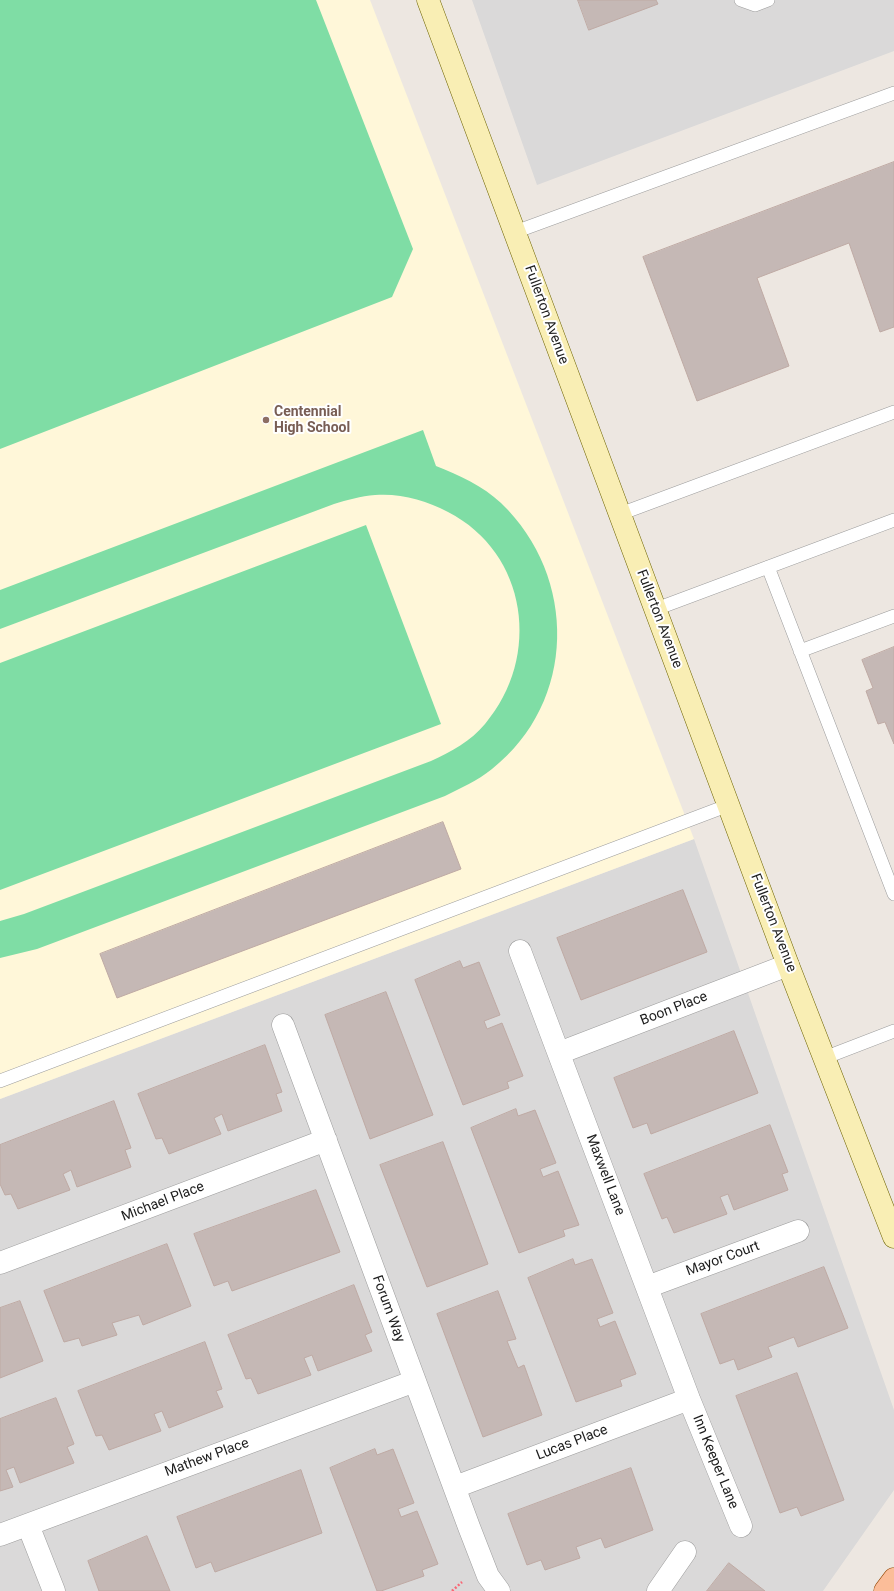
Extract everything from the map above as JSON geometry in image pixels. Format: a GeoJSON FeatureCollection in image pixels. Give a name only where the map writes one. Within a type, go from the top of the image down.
{"type":"FeatureCollection","features":[{"type":"Feature","properties":{"kind":"main road","name":"Fullerton Avenue"},"geometry":{"type":"LineString","coordinates":[[428,0],[788,965],[894,1237]]}},
{"type":"Feature","properties":{"kind":"main road"},"geometry":{"type":"LineString","coordinates":[[886,1591],[894,1579]]}},
{"type":"Feature","properties":{"kind":"street","name":"Maxwell Lane"},"geometry":{"type":"LineString","coordinates":[[520,951],[689,1399]]}},
{"type":"Feature","properties":{"kind":"street","name":"Boon Place"},"geometry":{"type":"LineString","coordinates":[[559,1053],[788,965]]}},
{"type":"Feature","properties":{"kind":"street","name":"Forum Way"},"geometry":{"type":"LineString","coordinates":[[283,1025],[454,1487],[488,1576],[499,1591]]}},
{"type":"Feature","properties":{"kind":"street","name":"Michael Place"},"geometry":{"type":"LineString","coordinates":[[0,1263],[326,1140]]}},
{"type":"Feature","properties":{"kind":"street","name":"Mayor Court"},"geometry":{"type":"LineString","coordinates":[[647,1287],[798,1231]]}},
{"type":"Feature","properties":{"kind":"street","name":"Mathew Place"},"geometry":{"type":"LineString","coordinates":[[0,1535],[415,1381]]}},
{"type":"Feature","properties":{"kind":"street","name":"Lucas Place"},"geometry":{"type":"LineString","coordinates":[[454,1487],[689,1399]]}},
{"type":"Feature","properties":{"kind":"street","name":"Inn Keeper Lane"},"geometry":{"type":"LineString","coordinates":[[689,1399],[741,1526]]}},
{"type":"Feature","properties":{"kind":"street"},"geometry":{"type":"LineString","coordinates":[[28,1525],[54,1591]]}},
{"type":"Feature","properties":{"kind":"street"},"geometry":{"type":"LineString","coordinates":[[658,1591],[685,1552]]}},
{"type":"Feature","properties":{"kind":"lane"},"geometry":{"type":"LineString","coordinates":[[741,0],[755,5],[768,0]]}},
{"type":"Feature","properties":{"kind":"lane"},"geometry":{"type":"LineString","coordinates":[[515,232],[894,93]]}},
{"type":"Feature","properties":{"kind":"lane"},"geometry":{"type":"LineString","coordinates":[[620,514],[894,412]]}},
{"type":"Feature","properties":{"kind":"lane"},"geometry":{"type":"LineString","coordinates":[[656,609],[894,520]]}},
{"type":"Feature","properties":{"kind":"lane"},"geometry":{"type":"LineString","coordinates":[[768,567],[894,894]]}},
{"type":"Feature","properties":{"kind":"lane"},"geometry":{"type":"LineString","coordinates":[[800,650],[894,616]]}},
{"type":"Feature","properties":{"kind":"lane"},"geometry":{"type":"LineString","coordinates":[[0,1081],[729,805]]}},
{"type":"Feature","properties":{"kind":"lane"},"geometry":{"type":"LineString","coordinates":[[824,1058],[894,1031]]}},
{"type":"Feature","properties":{"kind":"path"},"geometry":{"type":"LineString","coordinates":[[452,1591],[463,1581]]}},
{"type":"Feature","properties":{"kind":"shaded area","name":"Centennial High School"},"geometry":{"type":"Polygon","coordinates":[[[0,0],[370,0],[694,839],[0,1099],[0,0]]]}},
{"type":"Feature","properties":{"kind":"shaded area"},"geometry":{"type":"Polygon","coordinates":[[[472,0],[894,0],[894,51],[537,185],[472,0]]]}},
{"type":"Feature","properties":{"kind":"shaded area"},"geometry":{"type":"Polygon","coordinates":[[[694,839],[894,1410],[894,1490],[823,1591],[0,1591],[0,1099],[694,839]]]}},
{"type":"Feature","properties":{"kind":"green space"},"geometry":{"type":"Polygon","coordinates":[[[0,0],[316,0],[413,249],[392,297],[0,449],[0,0]]]}},
{"type":"Feature","properties":{"kind":"green space"},"geometry":{"type":"Polygon","coordinates":[[[423,430],[436,466],[453,473],[486,491],[501,503],[526,533],[544,566],[554,602],[557,639],[553,675],[540,710],[520,741],[492,769],[469,784],[445,796],[37,949],[0,958],[0,921],[24,914],[431,761],[460,746],[485,724],[503,697],[515,668],[519,638],[518,608],[510,579],[496,553],[475,530],[440,508],[403,496],[370,496],[354,498],[334,504],[0,629],[0,590],[423,430]]]}},
{"type":"Feature","properties":{"kind":"green space"},"geometry":{"type":"Polygon","coordinates":[[[366,525],[441,724],[0,890],[0,663],[366,525]]]}},
{"type":"Feature","properties":{"kind":"building"},"geometry":{"type":"Polygon","coordinates":[[[578,0],[656,0],[658,4],[589,30],[578,0]]]}},
{"type":"Feature","properties":{"kind":"building"},"geometry":{"type":"Polygon","coordinates":[[[894,162],[894,327],[880,332],[849,243],[757,278],[789,366],[697,401],[643,257],[894,162]]]}},
{"type":"Feature","properties":{"kind":"building"},"geometry":{"type":"Polygon","coordinates":[[[894,647],[894,744],[885,722],[878,724],[866,691],[873,688],[862,660],[894,647]]]}},
{"type":"Feature","properties":{"kind":"building"},"geometry":{"type":"Polygon","coordinates":[[[443,822],[461,869],[117,998],[100,954],[443,822]]]}},
{"type":"Feature","properties":{"kind":"building"},"geometry":{"type":"Polygon","coordinates":[[[683,890],[707,952],[581,1000],[557,938],[683,890]]]}},
{"type":"Feature","properties":{"kind":"building"},"geometry":{"type":"Polygon","coordinates":[[[460,961],[463,968],[479,962],[500,1015],[484,1021],[487,1029],[502,1023],[523,1076],[507,1082],[509,1088],[463,1105],[415,980],[460,961]]]}},
{"type":"Feature","properties":{"kind":"building"},"geometry":{"type":"Polygon","coordinates":[[[386,992],[433,1115],[370,1139],[325,1015],[386,992]]]}},
{"type":"Feature","properties":{"kind":"building"},"geometry":{"type":"Polygon","coordinates":[[[734,1031],[758,1093],[651,1134],[647,1123],[633,1128],[614,1078],[734,1031]]]}},
{"type":"Feature","properties":{"kind":"building"},"geometry":{"type":"Polygon","coordinates":[[[265,1045],[282,1092],[276,1094],[282,1111],[228,1131],[222,1114],[214,1118],[221,1134],[169,1154],[162,1138],[156,1139],[138,1094],[265,1045]]]}},
{"type":"Feature","properties":{"kind":"building"},"geometry":{"type":"Polygon","coordinates":[[[114,1101],[131,1148],[125,1150],[131,1167],[77,1187],[71,1170],[63,1174],[70,1190],[18,1209],[11,1194],[5,1195],[0,1184],[0,1145],[114,1101]]]}},
{"type":"Feature","properties":{"kind":"building"},"geometry":{"type":"Polygon","coordinates":[[[516,1109],[518,1116],[535,1110],[556,1163],[540,1169],[543,1177],[558,1171],[579,1225],[563,1230],[565,1236],[519,1253],[471,1128],[516,1109]]]}},
{"type":"Feature","properties":{"kind":"building"},"geometry":{"type":"Polygon","coordinates":[[[770,1125],[788,1172],[782,1174],[788,1190],[734,1210],[728,1194],[720,1197],[727,1214],[674,1233],[667,1217],[662,1219],[644,1174],[770,1125]]]}},
{"type":"Feature","properties":{"kind":"building"},"geometry":{"type":"Polygon","coordinates":[[[443,1142],[488,1264],[427,1287],[380,1165],[443,1142]]]}},
{"type":"Feature","properties":{"kind":"building"},"geometry":{"type":"Polygon","coordinates":[[[316,1190],[340,1252],[232,1291],[228,1281],[214,1286],[194,1234],[316,1190]]]}},
{"type":"Feature","properties":{"kind":"building"},"geometry":{"type":"Polygon","coordinates":[[[167,1244],[191,1306],[143,1325],[139,1315],[112,1323],[117,1335],[82,1346],[79,1338],[64,1342],[44,1291],[167,1244]]]}},
{"type":"Feature","properties":{"kind":"building"},"geometry":{"type":"Polygon","coordinates":[[[573,1259],[575,1265],[592,1259],[613,1313],[597,1319],[600,1327],[615,1321],[636,1374],[620,1380],[622,1386],[576,1402],[528,1278],[573,1259]]]}},
{"type":"Feature","properties":{"kind":"building"},"geometry":{"type":"Polygon","coordinates":[[[824,1267],[848,1328],[798,1347],[794,1337],[768,1347],[772,1357],[738,1370],[734,1359],[720,1364],[701,1314],[824,1267]]]}},
{"type":"Feature","properties":{"kind":"building"},"geometry":{"type":"Polygon","coordinates":[[[354,1285],[372,1332],[365,1335],[372,1351],[318,1371],[312,1355],[304,1358],[311,1375],[258,1394],[251,1378],[246,1379],[228,1335],[354,1285]]]}},
{"type":"Feature","properties":{"kind":"building"},"geometry":{"type":"Polygon","coordinates":[[[498,1291],[516,1339],[507,1341],[518,1368],[524,1365],[542,1415],[483,1437],[437,1314],[498,1291]]]}},
{"type":"Feature","properties":{"kind":"building"},"geometry":{"type":"Polygon","coordinates":[[[20,1301],[43,1361],[0,1378],[0,1308],[20,1301]]]}},
{"type":"Feature","properties":{"kind":"building"},"geometry":{"type":"Polygon","coordinates":[[[205,1342],[222,1389],[216,1391],[223,1407],[169,1428],[162,1411],[154,1414],[161,1431],[109,1450],[102,1435],[96,1436],[78,1391],[205,1342]]]}},
{"type":"Feature","properties":{"kind":"building"},"geometry":{"type":"Polygon","coordinates":[[[797,1373],[844,1500],[801,1516],[797,1507],[780,1513],[736,1396],[797,1373]]]}},
{"type":"Feature","properties":{"kind":"building"},"geometry":{"type":"Polygon","coordinates":[[[56,1398],[74,1444],[67,1447],[74,1463],[20,1483],[14,1467],[6,1470],[13,1487],[0,1491],[0,1419],[56,1398]]]}},
{"type":"Feature","properties":{"kind":"building"},"geometry":{"type":"Polygon","coordinates":[[[375,1449],[377,1455],[393,1449],[414,1503],[398,1509],[401,1517],[417,1511],[438,1564],[422,1570],[424,1576],[381,1591],[377,1591],[330,1468],[375,1449]]]}},
{"type":"Feature","properties":{"kind":"building"},"geometry":{"type":"Polygon","coordinates":[[[631,1468],[653,1530],[605,1548],[601,1538],[576,1547],[580,1558],[545,1570],[541,1560],[527,1565],[508,1514],[631,1468]]]}},
{"type":"Feature","properties":{"kind":"building"},"geometry":{"type":"Polygon","coordinates":[[[301,1470],[322,1533],[215,1572],[211,1562],[196,1568],[177,1517],[301,1470]]]}},
{"type":"Feature","properties":{"kind":"building"},"geometry":{"type":"Polygon","coordinates":[[[147,1536],[170,1591],[99,1591],[88,1561],[147,1536]]]}},
{"type":"Feature","properties":{"kind":"building"},"geometry":{"type":"Polygon","coordinates":[[[729,1563],[765,1591],[707,1591],[729,1563]]]}},
{"type":"Feature","properties":{"kind":"place","name":"Centennial High School"},"geometry":{"type":"Point","coordinates":[266,420]}}]}
